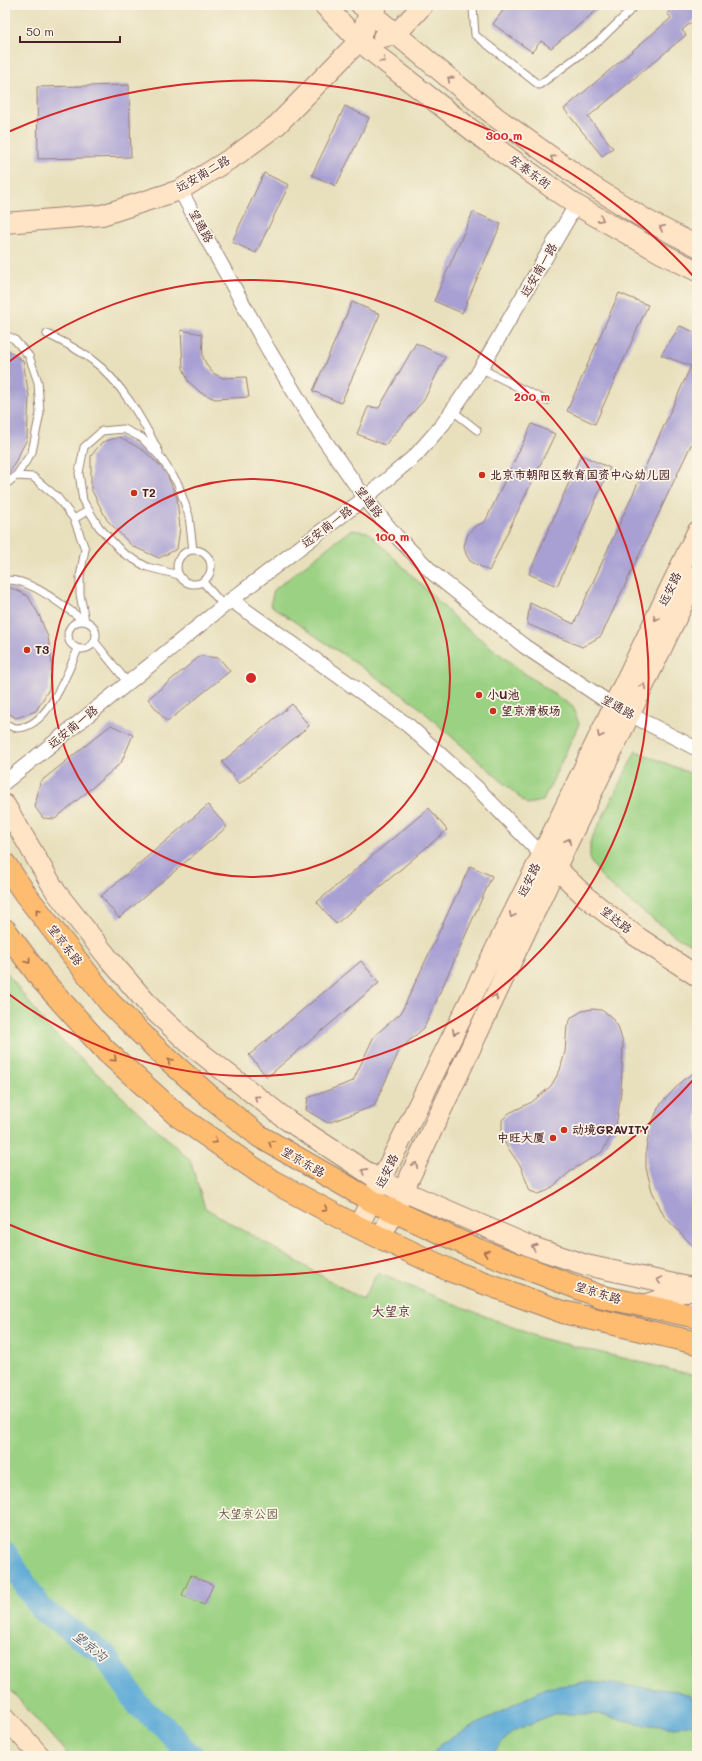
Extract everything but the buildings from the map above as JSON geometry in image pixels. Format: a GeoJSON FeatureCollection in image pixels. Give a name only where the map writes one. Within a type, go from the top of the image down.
{"type":"FeatureCollection","features":[{"type":"Feature","properties":{"kind":"main road","name":"望京东路"},"geometry":{"type":"LineString","coordinates":[[5,864],[26,895],[110,1003],[162,1054],[207,1094],[259,1136],[372,1201],[398,1201],[476,1249],[592,1293],[697,1317]]}},
{"type":"Feature","properties":{"kind":"main road","name":"望京东路"},"geometry":{"type":"LineString","coordinates":[[5,930],[42,980],[106,1051],[177,1115],[272,1181],[358,1227],[449,1270],[563,1312],[697,1343]]}},
{"type":"Feature","properties":{"kind":"street","name":"宏泰东街"},"geometry":{"type":"LineString","coordinates":[[324,5],[359,41],[482,138],[576,205],[661,253],[697,271]]}},
{"type":"Feature","properties":{"kind":"street"},"geometry":{"type":"LineString","coordinates":[[369,8],[359,41],[396,34],[423,5]]}},
{"type":"Feature","properties":{"kind":"street","name":"宏泰东街"},"geometry":{"type":"LineString","coordinates":[[369,8],[396,34],[497,118],[589,184],[648,221],[697,246]]}},
{"type":"Feature","properties":{"kind":"street","name":"远安南二路"},"geometry":{"type":"LineString","coordinates":[[5,223],[102,215],[180,190],[238,154],[277,125],[359,41]]}},
{"type":"Feature","properties":{"kind":"street","name":"望通路"},"geometry":{"type":"LineString","coordinates":[[180,190],[268,349],[316,428],[365,498],[396,536],[434,574],[524,646],[622,710],[697,749]]}},
{"type":"Feature","properties":{"kind":"street","name":"远安南一路"},"geometry":{"type":"LineString","coordinates":[[5,782],[228,603],[365,498],[416,455],[452,411],[482,369],[576,205]]}},
{"type":"Feature","properties":{"kind":"street","name":"远安路"},"geometry":{"type":"LineString","coordinates":[[358,1227],[549,861],[622,710],[697,532]]}},
{"type":"Feature","properties":{"kind":"street","name":"远安路"},"geometry":{"type":"LineString","coordinates":[[622,710],[697,575]]}},
{"type":"Feature","properties":{"kind":"street"},"geometry":{"type":"LineString","coordinates":[[228,603],[409,726],[478,789],[549,861]]}},
{"type":"Feature","properties":{"kind":"street"},"geometry":{"type":"LineString","coordinates":[[5,805],[56,892],[100,990]]}},
{"type":"Feature","properties":{"kind":"street","name":"远安路"},"geometry":{"type":"LineString","coordinates":[[381,1238],[549,861]]}},
{"type":"Feature","properties":{"kind":"street","name":"望达路"},"geometry":{"type":"LineString","coordinates":[[549,861],[586,897],[636,936],[697,976]]}},
{"type":"Feature","properties":{"kind":"street"},"geometry":{"type":"LineString","coordinates":[[56,892],[109,959],[152,1009],[192,1046],[238,1084],[287,1120],[382,1182],[398,1201],[586,1265],[696,1289]]}},
{"type":"Feature","properties":{"kind":"street"},"geometry":{"type":"LineString","coordinates":[[644,1306],[696,1289]]}},
{"type":"Feature","properties":{"kind":"street"},"geometry":{"type":"LineString","coordinates":[[5,1717],[40,1756]]}},
{"type":"Feature","properties":{"kind":"lane"},"geometry":{"type":"LineString","coordinates":[[476,5],[473,8],[475,35],[539,85],[598,41],[636,5]]}},
{"type":"Feature","properties":{"kind":"lane"},"geometry":{"type":"LineString","coordinates":[[47,334],[72,346],[94,361],[116,385],[141,417],[162,458],[178,484],[189,516],[193,550]]}},
{"type":"Feature","properties":{"kind":"lane"},"geometry":{"type":"LineString","coordinates":[[5,335],[14,339],[29,356],[38,382],[40,413],[32,452],[16,476],[5,485]]}},
{"type":"Feature","properties":{"kind":"lane"},"geometry":{"type":"LineString","coordinates":[[482,369],[546,401]]}},
{"type":"Feature","properties":{"kind":"lane"},"geometry":{"type":"LineString","coordinates":[[452,411],[477,430]]}},
{"type":"Feature","properties":{"kind":"lane"},"geometry":{"type":"LineString","coordinates":[[162,458],[142,438],[124,429],[102,431],[84,447],[79,473],[83,501],[98,526],[123,553],[147,567],[179,575],[187,583],[198,584],[203,582],[210,574],[211,562],[204,553],[193,550],[182,555],[179,560],[177,565],[179,575]]}},
{"type":"Feature","properties":{"kind":"lane"},"geometry":{"type":"LineString","coordinates":[[16,476],[33,477],[58,497],[74,519],[85,549],[80,594],[85,621]]}},
{"type":"Feature","properties":{"kind":"lane"},"geometry":{"type":"LineString","coordinates":[[74,519],[88,510]]}},
{"type":"Feature","properties":{"kind":"lane"},"geometry":{"type":"LineString","coordinates":[[5,580],[14,579],[31,585],[85,621],[96,629],[95,642],[88,649],[78,649],[70,643],[68,633],[73,625],[85,621]]}},
{"type":"Feature","properties":{"kind":"lane"},"geometry":{"type":"LineString","coordinates":[[203,582],[228,603]]}},
{"type":"Feature","properties":{"kind":"lane"},"geometry":{"type":"LineString","coordinates":[[95,642],[128,683]]}},
{"type":"Feature","properties":{"kind":"lane"},"geometry":{"type":"LineString","coordinates":[[5,724],[17,728],[32,723],[45,714],[78,649]]}},
{"type":"Feature","properties":{"kind":"green space"},"geometry":{"type":"Polygon","coordinates":[[[350,530],[368,532],[460,623],[524,673],[573,707],[579,724],[543,801],[527,804],[413,702],[270,605],[274,590],[350,530]]]}},
{"type":"Feature","properties":{"kind":"green space"},"geometry":{"type":"Polygon","coordinates":[[[636,751],[697,776],[697,948],[678,938],[626,899],[604,880],[590,861],[590,842],[636,751]]]}},
{"type":"Feature","properties":{"kind":"green space","name":"大望京公园"},"geometry":{"type":"Polygon","coordinates":[[[5,970],[49,1029],[190,1160],[205,1208],[363,1300],[377,1273],[540,1338],[697,1376],[697,1756],[69,1756],[5,1684],[5,970]]]}},
{"type":"Feature","properties":{"kind":"water"},"geometry":{"type":"Polygon","coordinates":[[[592,1682],[677,1691],[691,1696],[694,1711],[697,1712],[697,1725],[695,1723],[676,1728],[636,1723],[596,1714],[554,1714],[513,1731],[490,1756],[431,1756],[442,1743],[545,1688],[592,1682]]]}},
{"type":"Feature","properties":{"kind":"waterway","name":"望京沟"},"geometry":{"type":"LineString","coordinates":[[5,1553],[41,1609],[105,1655],[139,1706],[165,1727],[188,1754],[193,1756]]}},
{"type":"Feature","properties":{"kind":"place","name":"北京市朝阳区教育国资中心幼儿园"},"geometry":{"type":"Point","coordinates":[482,475]}},
{"type":"Feature","properties":{"kind":"place","name":"T2"},"geometry":{"type":"Point","coordinates":[134,493]}},
{"type":"Feature","properties":{"kind":"place","name":"T3"},"geometry":{"type":"Point","coordinates":[27,650]}},
{"type":"Feature","properties":{"kind":"place","name":"小U池"},"geometry":{"type":"Point","coordinates":[479,695]}},
{"type":"Feature","properties":{"kind":"place","name":"望京滑板场"},"geometry":{"type":"Point","coordinates":[493,711]}},
{"type":"Feature","properties":{"kind":"place","name":"动境GRAVITY"},"geometry":{"type":"Point","coordinates":[564,1130]}},
{"type":"Feature","properties":{"kind":"place","name":"中旺大厦"},"geometry":{"type":"Point","coordinates":[553,1138]}},
{"type":"Feature","properties":{"kind":"district","name":"大望京"},"geometry":{"type":"Point","coordinates":[391,1311]}}]}
